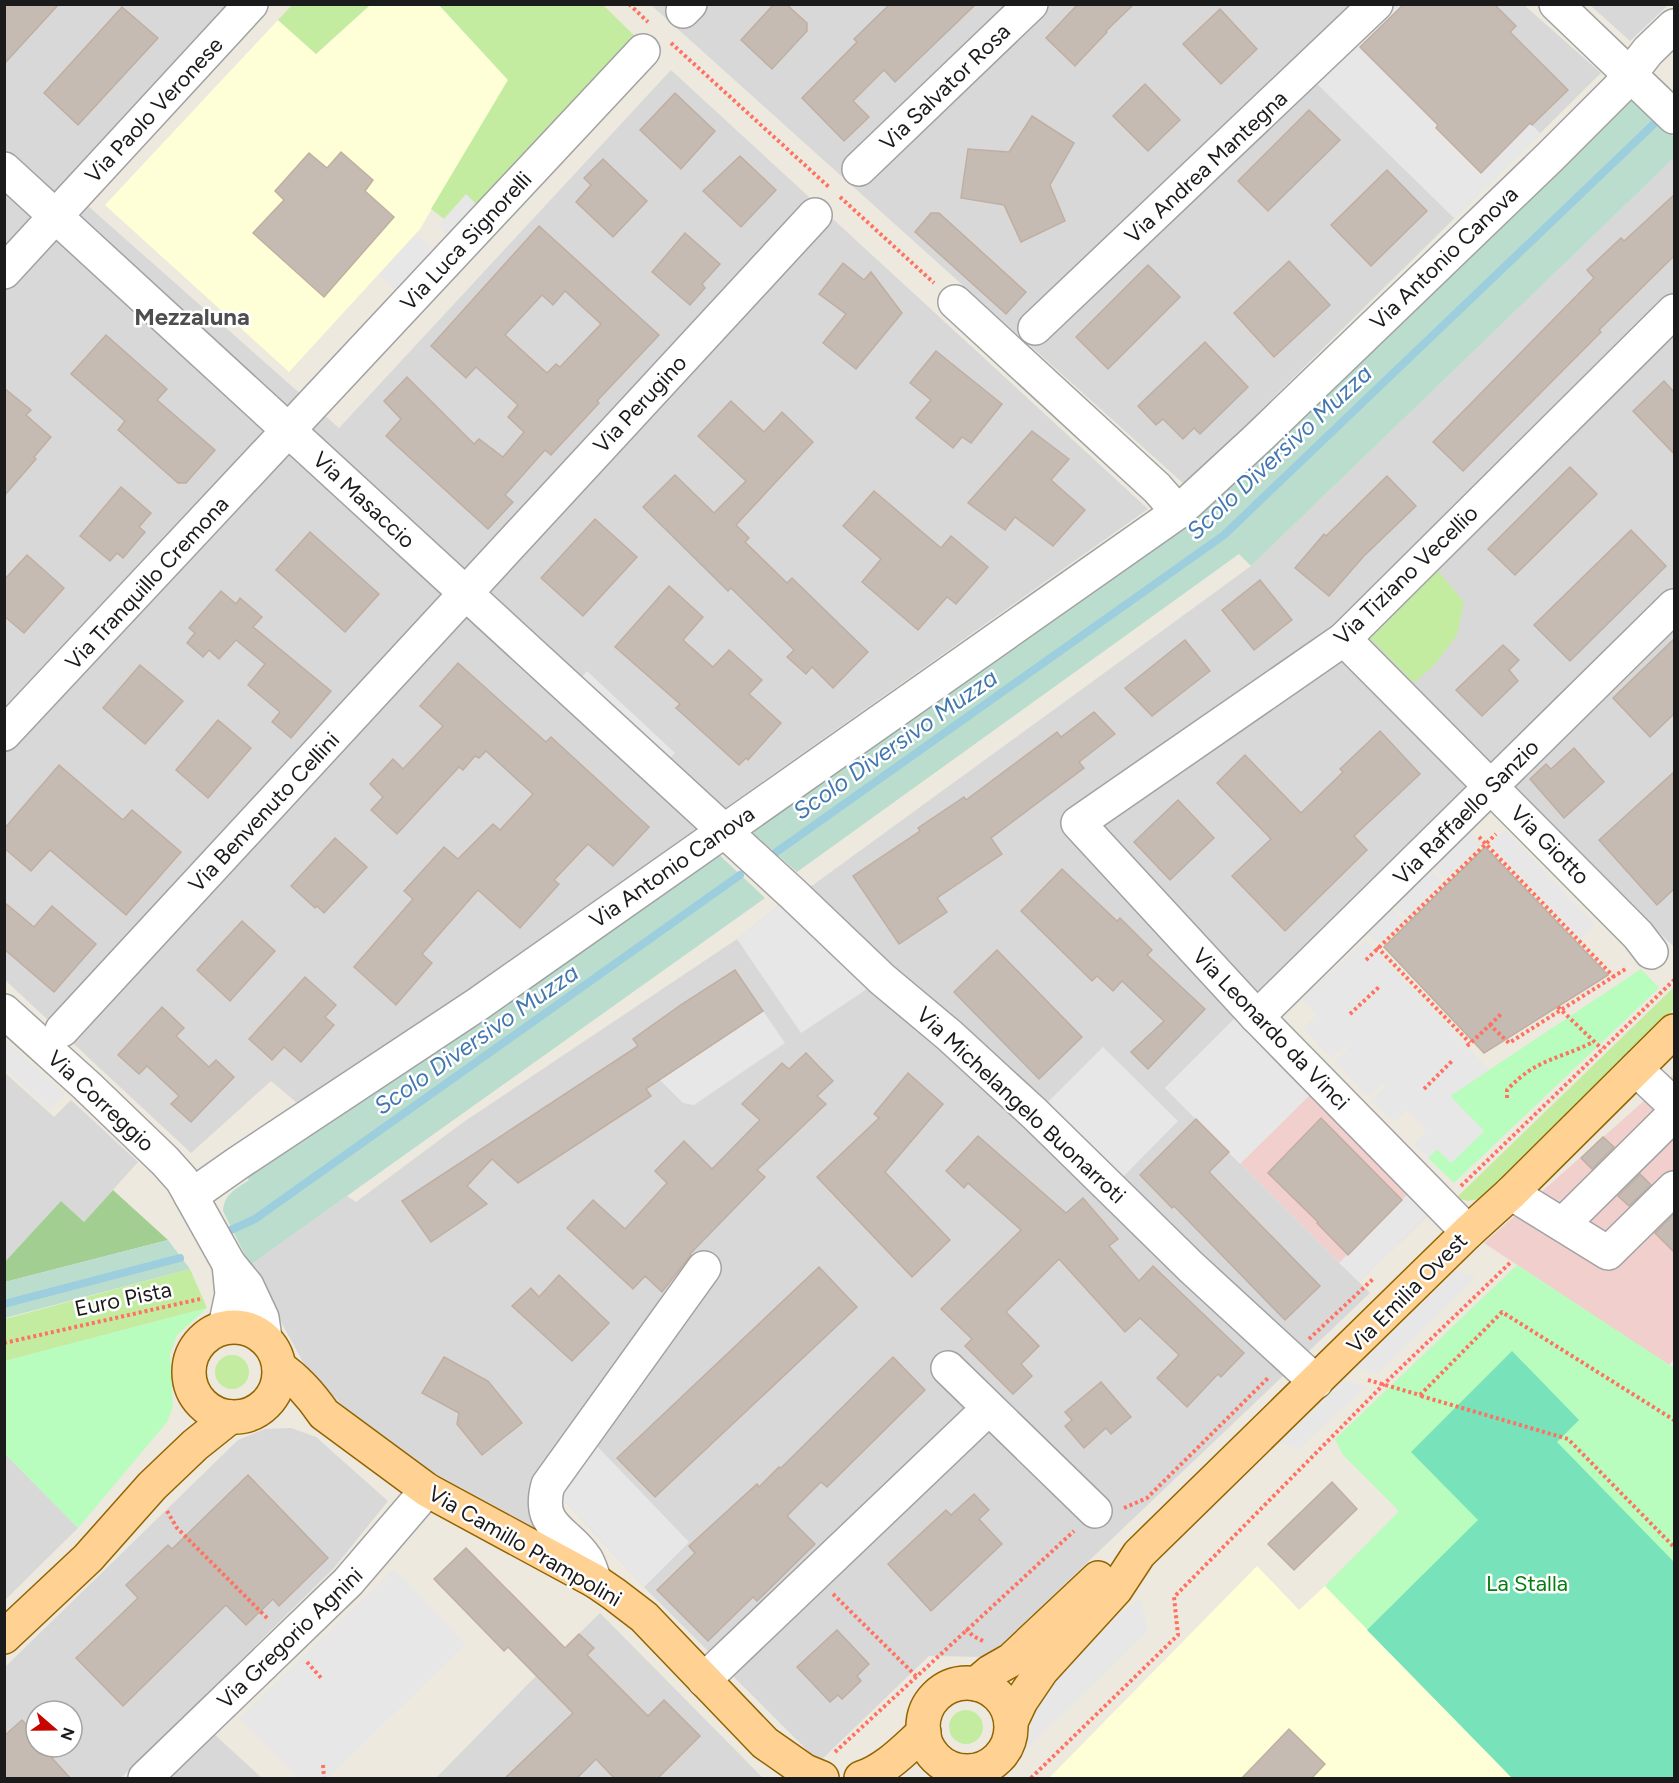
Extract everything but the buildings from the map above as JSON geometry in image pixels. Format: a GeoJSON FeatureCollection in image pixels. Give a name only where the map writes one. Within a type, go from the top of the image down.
{"type":"FeatureCollection","features":[{"type":"Feature","properties":{"kind":"main road","name":"Via Emilia Ovest"},"geometry":{"type":"LineString","coordinates":[[1138,1554],[1104,1572],[1011,1660],[990,1672],[976,1684],[964,1683],[953,1686],[934,1699],[927,1709],[924,1732],[929,1750],[946,1775],[973,1771],[994,1762],[1001,1766],[1010,1739],[1011,1722],[1021,1701],[1042,1670],[1116,1589],[1138,1554],[1511,1193],[1674,1031]]}},
{"type":"Feature","properties":{"kind":"main road"},"geometry":{"type":"LineString","coordinates":[[4,1637],[88,1558],[159,1497],[195,1445],[245,1413],[268,1401],[275,1391],[279,1380],[279,1367],[271,1347],[264,1338],[253,1330],[239,1326],[225,1327],[212,1333],[200,1342],[192,1354],[189,1369],[191,1384],[197,1397],[206,1407],[217,1413],[245,1413],[324,1414]]}},
{"type":"Feature","properties":{"kind":"main road","name":"Via Camillo Prampolini"},"geometry":{"type":"LineString","coordinates":[[279,1367],[293,1376],[312,1396],[324,1414],[427,1490],[595,1581],[644,1617],[765,1743],[805,1771],[826,1767]]}},
{"type":"Feature","properties":{"kind":"main road"},"geometry":{"type":"LineString","coordinates":[[159,1497],[197,1397]]}},
{"type":"Feature","properties":{"kind":"main road"},"geometry":{"type":"LineString","coordinates":[[976,1684],[989,1689],[1000,1698],[1011,1722]]}},
{"type":"Feature","properties":{"kind":"main road"},"geometry":{"type":"LineString","coordinates":[[861,1779],[889,1762],[924,1732]]}},
{"type":"Feature","properties":{"kind":"main road","name":"Via Camillo Prampolini"},"geometry":{"type":"LineString","coordinates":[[765,1743],[786,1779]]}},
{"type":"Feature","properties":{"kind":"street","name":"Via Paolo Veronese"},"geometry":{"type":"LineString","coordinates":[[4,272],[251,4]]}},
{"type":"Feature","properties":{"kind":"street","name":"Via Salvator Rosa"},"geometry":{"type":"LineString","coordinates":[[859,169],[1031,4]]}},
{"type":"Feature","properties":{"kind":"street","name":"Via Andrea Mantegna"},"geometry":{"type":"LineString","coordinates":[[1035,328],[1376,4]]}},
{"type":"Feature","properties":{"kind":"street"},"geometry":{"type":"LineString","coordinates":[[1556,4],[1674,117]]}},
{"type":"Feature","properties":{"kind":"street","name":"Via Antonio Canova"},"geometry":{"type":"LineString","coordinates":[[192,1196],[478,1004],[1178,512],[1272,425],[1551,156],[1630,76],[1648,51],[1674,26]]}},
{"type":"Feature","properties":{"kind":"street","name":"Via Luca Signorelli"},"geometry":{"type":"LineString","coordinates":[[290,431],[655,40]]}},
{"type":"Feature","properties":{"kind":"street","name":"Via Masaccio"},"geometry":{"type":"LineString","coordinates":[[4,169],[723,831]]}},
{"type":"Feature","properties":{"kind":"street","name":"Via Perugino"},"geometry":{"type":"LineString","coordinates":[[465,593],[815,214]]}},
{"type":"Feature","properties":{"kind":"street"},"geometry":{"type":"LineString","coordinates":[[955,302],[1148,480],[1178,512]]}},
{"type":"Feature","properties":{"kind":"street","name":"Via Tiziano Vecellio"},"geometry":{"type":"LineString","coordinates":[[1078,823],[1344,639],[1674,311]]}},
{"type":"Feature","properties":{"kind":"street","name":"Via Tranquillo Cremona"},"geometry":{"type":"LineString","coordinates":[[4,734],[290,431]]}},
{"type":"Feature","properties":{"kind":"street","name":"Via Benvenuto Cellini"},"geometry":{"type":"LineString","coordinates":[[62,1030],[465,593]]}},
{"type":"Feature","properties":{"kind":"street","name":"Via Raffaello Sanzio"},"geometry":{"type":"LineString","coordinates":[[1257,1017],[1461,819],[1674,606]]}},
{"type":"Feature","properties":{"kind":"street","name":"Via Giotto"},"geometry":{"type":"LineString","coordinates":[[1344,639],[1518,812],[1638,935],[1651,952]]}},
{"type":"Feature","properties":{"kind":"street","name":"Via Leonardo da Vinci"},"geometry":{"type":"LineString","coordinates":[[1078,823],[1257,1017],[1468,1233]]}},
{"type":"Feature","properties":{"kind":"street","name":"Via Michelangelo Buonarroti"},"geometry":{"type":"LineString","coordinates":[[723,831],[793,894],[882,980],[949,1035],[1035,1114],[1191,1267],[1316,1382]]}},
{"type":"Feature","properties":{"kind":"street","name":"Via Correggio"},"geometry":{"type":"LineString","coordinates":[[4,1011],[165,1161],[182,1180],[192,1196]]}},
{"type":"Feature","properties":{"kind":"street"},"geometry":{"type":"LineString","coordinates":[[1636,1069],[1674,1105]]}},
{"type":"Feature","properties":{"kind":"street"},"geometry":{"type":"LineString","coordinates":[[1563,1224],[1674,1114]]}},
{"type":"Feature","properties":{"kind":"street"},"geometry":{"type":"LineString","coordinates":[[1511,1193],[1608,1253],[1674,1188]]}},
{"type":"Feature","properties":{"kind":"street"},"geometry":{"type":"LineString","coordinates":[[192,1196],[230,1279],[225,1327]]}},
{"type":"Feature","properties":{"kind":"street"},"geometry":{"type":"LineString","coordinates":[[595,1581],[586,1559],[548,1519],[544,1498],[548,1485],[704,1268]]}},
{"type":"Feature","properties":{"kind":"street"},"geometry":{"type":"LineString","coordinates":[[230,1279],[246,1286],[261,1318],[264,1338]]}},
{"type":"Feature","properties":{"kind":"street"},"geometry":{"type":"LineString","coordinates":[[948,1368],[1098,1516]]}},
{"type":"Feature","properties":{"kind":"street"},"geometry":{"type":"LineString","coordinates":[[704,1680],[988,1409]]}},
{"type":"Feature","properties":{"kind":"street","name":"Via Gregorio Agnini"},"geometry":{"type":"LineString","coordinates":[[145,1779],[348,1582],[427,1490]]}},
{"type":"Feature","properties":{"kind":"path"},"geometry":{"type":"LineString","coordinates":[[629,4],[655,40],[955,302]]}},
{"type":"Feature","properties":{"kind":"path"},"geometry":{"type":"LineString","coordinates":[[1366,960],[1518,812]]}},
{"type":"Feature","properties":{"kind":"path"},"geometry":{"type":"LineString","coordinates":[[1461,819],[1614,977]]}},
{"type":"Feature","properties":{"kind":"path"},"geometry":{"type":"LineString","coordinates":[[1353,923],[1469,1045],[1501,1014]]}},
{"type":"Feature","properties":{"kind":"path"},"geometry":{"type":"LineString","coordinates":[[1490,1025],[1509,1043],[1651,952]]}},
{"type":"Feature","properties":{"kind":"path"},"geometry":{"type":"LineString","coordinates":[[1457,1190],[1674,980]]}},
{"type":"Feature","properties":{"kind":"path"},"geometry":{"type":"LineString","coordinates":[[1350,1014],[1380,986]]}},
{"type":"Feature","properties":{"kind":"path"},"geometry":{"type":"LineString","coordinates":[[1560,1009],[1602,1049]]}},
{"type":"Feature","properties":{"kind":"path"},"geometry":{"type":"LineString","coordinates":[[1507,1098],[1507,1090],[1518,1078],[1536,1065],[1593,1042]]}},
{"type":"Feature","properties":{"kind":"path"},"geometry":{"type":"LineString","coordinates":[[1424,1089],[1453,1060]]}},
{"type":"Feature","properties":{"kind":"path"},"geometry":{"type":"LineString","coordinates":[[1031,1779],[1178,1635],[1174,1597],[1384,1384],[1512,1261]]}},
{"type":"Feature","properties":{"kind":"path","name":"Euro Pista"},"geometry":{"type":"LineString","coordinates":[[4,1343],[199,1299],[230,1279]]}},
{"type":"Feature","properties":{"kind":"path"},"geometry":{"type":"LineString","coordinates":[[1420,1395],[1502,1312],[1674,1420]]}},
{"type":"Feature","properties":{"kind":"path"},"geometry":{"type":"LineString","coordinates":[[1368,1380],[1568,1439],[1674,1547]]}},
{"type":"Feature","properties":{"kind":"path"},"geometry":{"type":"LineString","coordinates":[[159,1497],[177,1528],[266,1616]]}},
{"type":"Feature","properties":{"kind":"path"},"geometry":{"type":"LineString","coordinates":[[826,1767],[916,1676],[1070,1533],[1098,1516],[1147,1498]]}},
{"type":"Feature","properties":{"kind":"path"},"geometry":{"type":"LineString","coordinates":[[814,1575],[916,1676]]}},
{"type":"Feature","properties":{"kind":"path"},"geometry":{"type":"LineString","coordinates":[[303,1658],[322,1679]]}},
{"type":"Feature","properties":{"kind":"path"},"geometry":{"type":"LineString","coordinates":[[322,1765],[324,1779]]}},
{"type":"Feature","properties":{"kind":"shaded area"},"geometry":{"type":"Polygon","coordinates":[[[4,5],[238,5],[70,190],[339,428],[671,70],[1148,509],[302,1107],[271,1081],[191,1153],[5,980],[4,5]]]}},
{"type":"Feature","properties":{"kind":"shaded area"},"geometry":{"type":"Polygon","coordinates":[[[370,5],[439,5],[508,80],[420,229],[289,372],[105,205],[278,20],[316,54],[370,5]]]}},
{"type":"Feature","properties":{"kind":"shaded area"},"geometry":{"type":"Polygon","coordinates":[[[651,5],[1524,5],[1601,73],[1185,485],[651,5]]]}},
{"type":"Feature","properties":{"kind":"shaded area"},"geometry":{"type":"Polygon","coordinates":[[[1389,5],[1422,5],[1474,67],[1541,134],[1455,219],[1312,79],[1389,5]]]}},
{"type":"Feature","properties":{"kind":"shaded area"},"geometry":{"type":"Polygon","coordinates":[[[1590,5],[1668,5],[1630,41],[1590,5]]]}},
{"type":"Feature","properties":{"kind":"shaded area"},"geometry":{"type":"Polygon","coordinates":[[[1632,99],[1674,137],[1674,158],[1251,566],[1239,554],[797,872],[746,827],[759,818],[778,814],[853,762],[848,754],[1197,520],[1204,511],[1198,505],[1618,101],[1632,99]]]}},
{"type":"Feature","properties":{"kind":"shaded area"},"geometry":{"type":"Polygon","coordinates":[[[1674,158],[1674,947],[1489,769],[1165,1088],[1370,1293],[988,1657],[929,1656],[819,1762],[644,1587],[558,1494],[534,1527],[403,1456],[340,1403],[304,1364],[250,1265],[347,1196],[356,1202],[465,1121],[737,939],[793,894],[813,885],[1251,566],[1674,158]]]}},
{"type":"Feature","properties":{"kind":"shaded area"},"geometry":{"type":"Polygon","coordinates":[[[466,194],[481,209],[454,241],[438,226],[466,194]]]}},
{"type":"Feature","properties":{"kind":"shaded area"},"geometry":{"type":"Polygon","coordinates":[[[416,234],[433,248],[395,290],[379,275],[416,234]]]}},
{"type":"Feature","properties":{"kind":"shaded area"},"geometry":{"type":"Polygon","coordinates":[[[587,671],[675,753],[663,765],[576,684],[587,671]]]}},
{"type":"Feature","properties":{"kind":"shaded area"},"geometry":{"type":"Polygon","coordinates":[[[1467,829],[1482,844],[1445,879],[1431,864],[1467,829]]]}},
{"type":"Feature","properties":{"kind":"shaded area"},"geometry":{"type":"Polygon","coordinates":[[[1505,830],[1595,925],[1581,939],[1490,844],[1505,830]]]}},
{"type":"Feature","properties":{"kind":"shaded area"},"geometry":{"type":"Polygon","coordinates":[[[713,849],[765,898],[250,1265],[223,1211],[228,1196],[249,1180],[245,1174],[713,849]]]}},
{"type":"Feature","properties":{"kind":"shaded area"},"geometry":{"type":"Polygon","coordinates":[[[1428,867],[1442,882],[1406,917],[1392,902],[1428,867]]]}},
{"type":"Feature","properties":{"kind":"shaded area"},"geometry":{"type":"Polygon","coordinates":[[[793,894],[882,979],[801,1033],[737,939],[793,894]]]}},
{"type":"Feature","properties":{"kind":"shaded area"},"geometry":{"type":"Polygon","coordinates":[[[1389,905],[1403,920],[1379,944],[1364,929],[1389,905]]]}},
{"type":"Feature","properties":{"kind":"shaded area"},"geometry":{"type":"Polygon","coordinates":[[[1366,940],[1489,1070],[1450,1096],[1484,1131],[1451,1163],[1437,1149],[1428,1158],[1414,1143],[1425,1133],[1425,1128],[1407,1110],[1394,1122],[1371,1100],[1385,1086],[1383,1083],[1368,1097],[1335,1061],[1348,1048],[1346,1045],[1331,1058],[1303,1028],[1317,1014],[1302,999],[1366,940]]]}},
{"type":"Feature","properties":{"kind":"shaded area"},"geometry":{"type":"Polygon","coordinates":[[[763,1011],[785,1043],[694,1105],[683,1103],[660,1080],[763,1011]]]}},
{"type":"Feature","properties":{"kind":"shaded area"},"geometry":{"type":"Polygon","coordinates":[[[1237,1016],[1430,1213],[1359,1282],[1165,1088],[1237,1016]]]}},
{"type":"Feature","properties":{"kind":"shaded area"},"geometry":{"type":"Polygon","coordinates":[[[1237,1016],[1312,1093],[1240,1164],[1165,1088],[1237,1016]]]}},
{"type":"Feature","properties":{"kind":"shaded area"},"geometry":{"type":"Polygon","coordinates":[[[4,1039],[65,1094],[50,1110],[5,1068],[4,1039]]]}},
{"type":"Feature","properties":{"kind":"shaded area"},"geometry":{"type":"Polygon","coordinates":[[[1103,1047],[1178,1121],[1123,1177],[1048,1102],[1103,1047]]]}},
{"type":"Feature","properties":{"kind":"shaded area"},"geometry":{"type":"Polygon","coordinates":[[[4,1072],[54,1117],[71,1100],[138,1162],[84,1222],[61,1201],[5,1263],[4,1072]]]}},
{"type":"Feature","properties":{"kind":"shaded area"},"geometry":{"type":"Polygon","coordinates":[[[1674,1074],[1674,1359],[1669,1365],[1484,1243],[1674,1074]]]}},
{"type":"Feature","properties":{"kind":"shaded area"},"geometry":{"type":"Polygon","coordinates":[[[1410,1192],[1430,1213],[1359,1282],[1339,1263],[1410,1192]]]}},
{"type":"Feature","properties":{"kind":"shaded area"},"geometry":{"type":"Polygon","coordinates":[[[168,1240],[190,1269],[5,1318],[5,1282],[168,1240]]]}},
{"type":"Feature","properties":{"kind":"shaded area"},"geometry":{"type":"Polygon","coordinates":[[[1456,1271],[1476,1277],[1377,1374],[1357,1367],[1456,1271]]]}},
{"type":"Feature","properties":{"kind":"shaded area"},"geometry":{"type":"Polygon","coordinates":[[[1344,1380],[1366,1386],[1299,1449],[1279,1443],[1344,1380]]]}},
{"type":"Feature","properties":{"kind":"shaded area"},"geometry":{"type":"Polygon","coordinates":[[[291,1428],[316,1437],[388,1501],[334,1568],[121,1778],[5,1778],[5,1667],[238,1440],[265,1429],[291,1428]]]}},
{"type":"Feature","properties":{"kind":"shaded area"},"geometry":{"type":"Polygon","coordinates":[[[594,1443],[689,1542],[644,1587],[558,1494],[594,1443]]]}},
{"type":"Feature","properties":{"kind":"shaded area"},"geometry":{"type":"Polygon","coordinates":[[[5,1454],[78,1528],[5,1600],[5,1454]]]}},
{"type":"Feature","properties":{"kind":"shaded area"},"geometry":{"type":"Polygon","coordinates":[[[1257,1566],[1299,1610],[1325,1586],[1512,1778],[1049,1778],[1257,1566]]]}},
{"type":"Feature","properties":{"kind":"shaded area"},"geometry":{"type":"Polygon","coordinates":[[[394,1569],[466,1644],[328,1778],[298,1778],[239,1718],[394,1569]]]}},
{"type":"Feature","properties":{"kind":"shaded area"},"geometry":{"type":"Polygon","coordinates":[[[1140,1599],[1148,1631],[1027,1748],[1032,1717],[1050,1687],[1073,1657],[1106,1622],[1140,1599]]]}},
{"type":"Feature","properties":{"kind":"shaded area"},"geometry":{"type":"Polygon","coordinates":[[[600,1613],[763,1778],[436,1778],[536,1676],[600,1613]]]}},
{"type":"Feature","properties":{"kind":"shaded area"},"geometry":{"type":"Polygon","coordinates":[[[214,1734],[262,1778],[168,1778],[214,1734]]]}},
{"type":"Feature","properties":{"kind":"green space"},"geometry":{"type":"Polygon","coordinates":[[[292,5],[370,5],[316,54],[278,20],[292,5]]]}},
{"type":"Feature","properties":{"kind":"green space"},"geometry":{"type":"Polygon","coordinates":[[[439,5],[603,5],[639,40],[481,209],[466,195],[444,219],[431,209],[508,80],[439,5]]]}},
{"type":"Feature","properties":{"kind":"green space"},"geometry":{"type":"Polygon","coordinates":[[[1438,571],[1464,602],[1457,635],[1436,663],[1414,683],[1370,638],[1438,571]]]}},
{"type":"Feature","properties":{"kind":"green space"},"geometry":{"type":"Polygon","coordinates":[[[1641,969],[1659,988],[1454,1183],[1428,1158],[1437,1149],[1451,1163],[1484,1131],[1450,1096],[1641,969]]]}},
{"type":"Feature","properties":{"kind":"green space"},"geometry":{"type":"Polygon","coordinates":[[[1674,987],[1674,1009],[1480,1199],[1468,1201],[1456,1198],[1674,987]]]}},
{"type":"Feature","properties":{"kind":"green space"},"geometry":{"type":"Polygon","coordinates":[[[113,1190],[168,1240],[5,1282],[4,1263],[61,1201],[84,1222],[113,1190]]]}},
{"type":"Feature","properties":{"kind":"green space","name":"La Stalla"},"geometry":{"type":"Polygon","coordinates":[[[1517,1265],[1674,1368],[1674,1778],[1512,1778],[1325,1586],[1399,1511],[1343,1455],[1335,1439],[1517,1265]]]}},
{"type":"Feature","properties":{"kind":"green space"},"geometry":{"type":"Polygon","coordinates":[[[190,1269],[207,1308],[5,1361],[5,1319],[190,1269]]]}},
{"type":"Feature","properties":{"kind":"green space"},"geometry":{"type":"Polygon","coordinates":[[[207,1308],[177,1335],[170,1354],[173,1407],[167,1422],[78,1528],[5,1454],[5,1361],[207,1308]]]}},
{"type":"Feature","properties":{"kind":"green space","name":"La Stalla"},"geometry":{"type":"Polygon","coordinates":[[[1512,1351],[1579,1420],[1557,1442],[1674,1562],[1674,1778],[1512,1778],[1367,1630],[1478,1520],[1411,1452],[1512,1351]]]}},
{"type":"Feature","properties":{"kind":"green space"},"geometry":{"type":"Polygon","coordinates":[[[232,1355],[244,1360],[249,1372],[244,1384],[232,1389],[220,1384],[215,1372],[220,1360],[232,1355]]]}},
{"type":"Feature","properties":{"kind":"green space"},"geometry":{"type":"Polygon","coordinates":[[[966,1710],[978,1715],[983,1727],[978,1739],[966,1744],[954,1739],[949,1727],[954,1715],[966,1710]]]}},
{"type":"Feature","properties":{"kind":"waterway","name":"Scolo Diversivo Muzza"},"geometry":{"type":"LineString","coordinates":[[775,853],[1224,535],[1657,121]]}},
{"type":"Feature","properties":{"kind":"waterway","name":"Scolo Diversivo Muzza"},"geometry":{"type":"LineString","coordinates":[[231,1230],[255,1219],[740,875]]}},
{"type":"Feature","properties":{"kind":"waterway","name":"Scolo Diversivo Muzza"},"geometry":{"type":"LineString","coordinates":[[4,1304],[180,1258]]}},
{"type":"Feature","properties":{"kind":"district","name":"Mezzaluna"},"geometry":{"type":"Point","coordinates":[192,316]}}]}
